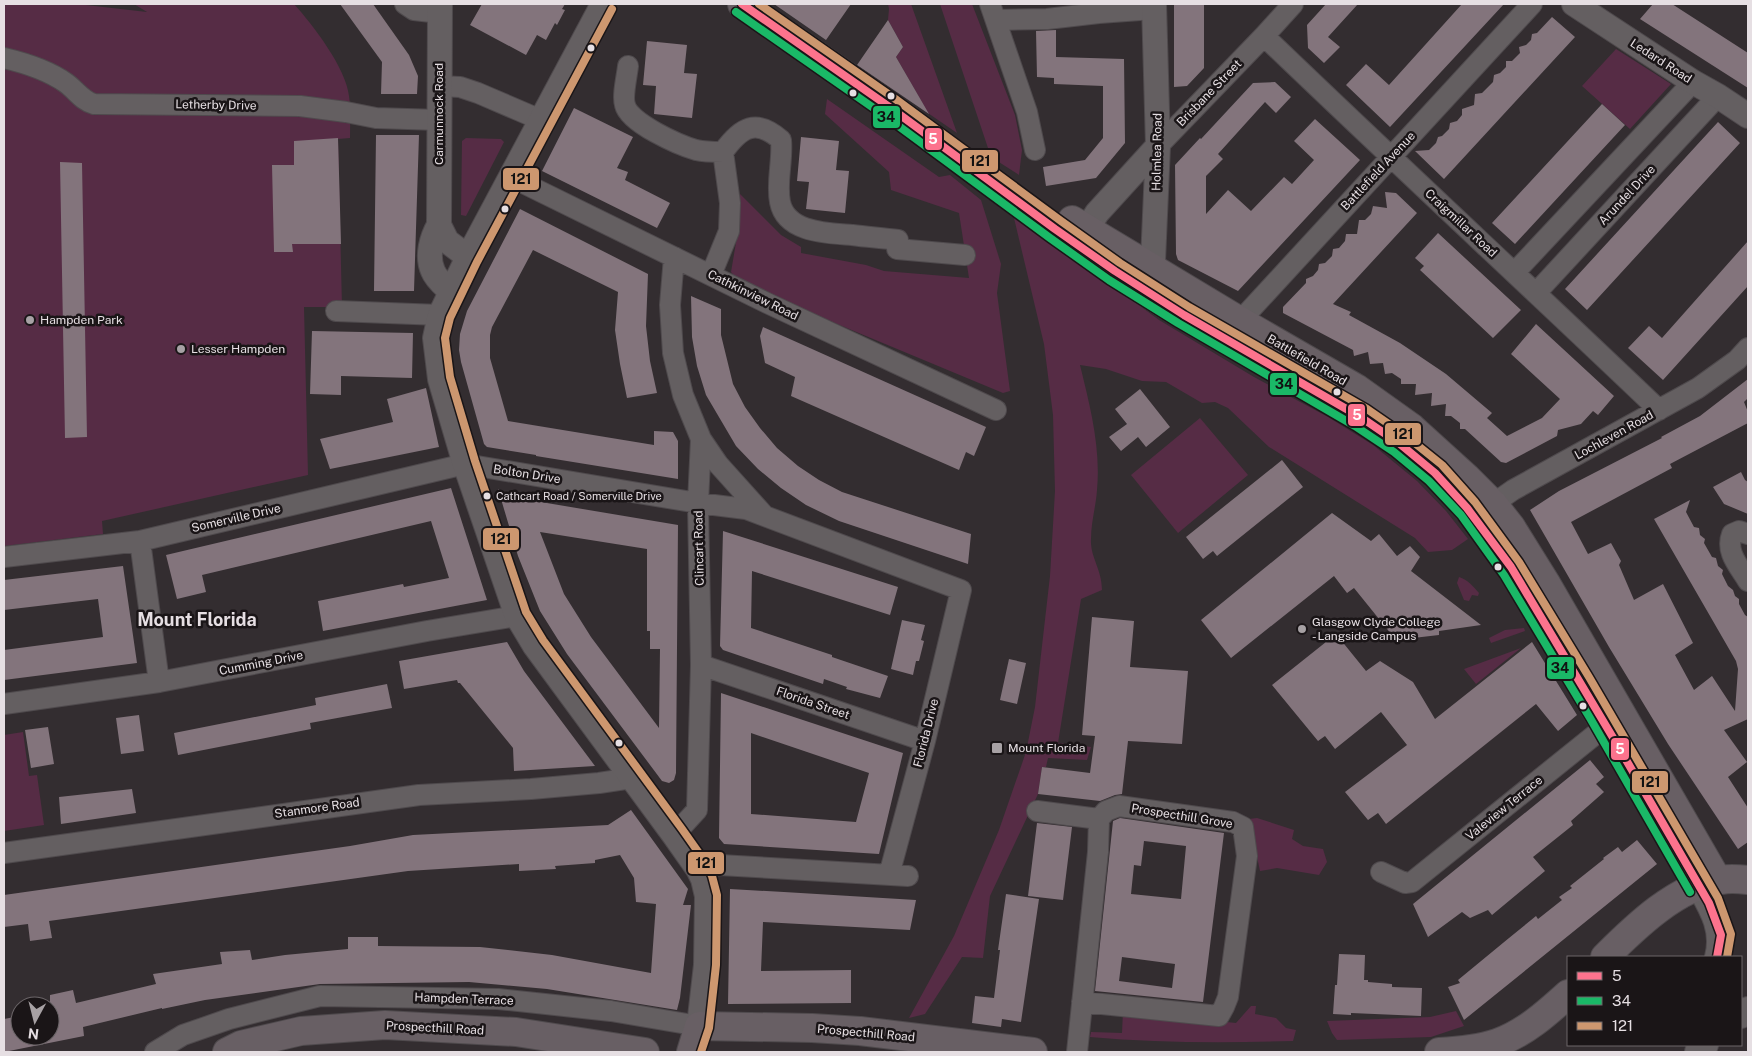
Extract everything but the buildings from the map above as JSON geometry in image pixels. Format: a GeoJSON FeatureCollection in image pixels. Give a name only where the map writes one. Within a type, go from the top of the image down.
{"type":"FeatureCollection","features":[{"type":"Feature","properties":{"kind":"main road","name":"Battlefield Road"},"geometry":{"type":"LineString","coordinates":[[742,4],[909,121],[1039,218],[1151,267],[1235,331],[1332,400],[1410,451],[1450,488],[1485,512],[1513,572],[1614,719],[1708,884]]}},
{"type":"Feature","properties":{"kind":"main road","name":"Battlefield Road"},"geometry":{"type":"LineString","coordinates":[[1082,237],[1126,279],[1171,308],[1235,331]]}},
{"type":"Feature","properties":{"kind":"main road"},"geometry":{"type":"LineString","coordinates":[[1126,279],[1151,267]]}},
{"type":"Feature","properties":{"kind":"main road"},"geometry":{"type":"LineString","coordinates":[[1606,956],[1648,916],[1669,902],[1708,884],[1748,880]]}},
{"type":"Feature","properties":{"kind":"main road"},"geometry":{"type":"LineString","coordinates":[[1439,1052],[1480,1047],[1498,1042],[1530,1025],[1567,995]]}},
{"type":"Feature","properties":{"kind":"main road","name":"Prospecthill Road"},"geometry":{"type":"LineString","coordinates":[[227,1052],[241,1045],[301,1031],[385,1025],[516,1032],[645,1052]]}},
{"type":"Feature","properties":{"kind":"main road"},"geometry":{"type":"LineString","coordinates":[[691,1052],[699,1026]]}},
{"type":"Feature","properties":{"kind":"main road","name":"Prospecthill Road"},"geometry":{"type":"LineString","coordinates":[[699,1026],[803,1027],[860,1031],[1033,1052]]}},
{"type":"Feature","properties":{"kind":"street"},"geometry":{"type":"LineString","coordinates":[[405,4],[414,10],[440,8]]}},
{"type":"Feature","properties":{"kind":"street"},"geometry":{"type":"LineString","coordinates":[[603,4],[468,257],[440,315],[435,338],[440,379],[465,464],[517,616],[535,646],[698,869],[707,896],[706,965],[699,1026]]}},
{"type":"Feature","properties":{"kind":"street","name":"Brisbane Street"},"geometry":{"type":"LineString","coordinates":[[1082,237],[1098,213],[1158,146],[1293,4]]}},
{"type":"Feature","properties":{"kind":"street","name":"Battlefield Avenue"},"geometry":{"type":"LineString","coordinates":[[1235,331],[1390,157],[1532,4]]}},
{"type":"Feature","properties":{"kind":"street","name":"Ledard Road"},"geometry":{"type":"LineString","coordinates":[[1574,4],[1692,82],[1718,96],[1748,116]]}},
{"type":"Feature","properties":{"kind":"street","name":"Holmlea Road"},"geometry":{"type":"LineString","coordinates":[[993,12],[1048,19],[1154,6],[1158,146],[1153,261],[1151,267]]}},
{"type":"Feature","properties":{"kind":"street","name":"Carmunnock Road"},"geometry":{"type":"LineString","coordinates":[[440,8],[439,225],[432,236],[430,256],[432,271],[451,292]]}},
{"type":"Feature","properties":{"kind":"street"},"geometry":{"type":"LineString","coordinates":[[993,12],[1028,112],[1035,150]]}},
{"type":"Feature","properties":{"kind":"street","name":"Craigmillar Road"},"geometry":{"type":"LineString","coordinates":[[1264,36],[1659,410]]}},
{"type":"Feature","properties":{"kind":"street","name":"Letherby Drive"},"geometry":{"type":"LineString","coordinates":[[4,58],[52,74],[67,83],[87,102],[94,104],[300,106],[376,118],[439,120]]}},
{"type":"Feature","properties":{"kind":"street"},"geometry":{"type":"LineString","coordinates":[[628,66],[624,104],[629,113],[653,131],[694,149],[707,152],[723,152]]}},
{"type":"Feature","properties":{"kind":"street"},"geometry":{"type":"LineString","coordinates":[[1515,272],[1692,82]]}},
{"type":"Feature","properties":{"kind":"street"},"geometry":{"type":"LineString","coordinates":[[440,86],[460,87],[478,93],[541,120]]}},
{"type":"Feature","properties":{"kind":"street","name":"Arundel Drive"},"geometry":{"type":"LineString","coordinates":[[1536,293],[1718,96]]}},
{"type":"Feature","properties":{"kind":"street"},"geometry":{"type":"LineString","coordinates":[[712,275],[730,231],[730,203],[723,152],[733,139],[745,130],[757,127],[771,131],[782,140],[780,203],[784,214],[796,224],[814,231],[898,240],[897,249],[965,256]]}},
{"type":"Feature","properties":{"kind":"street","name":"Cathkinview Road"},"geometry":{"type":"LineString","coordinates":[[511,177],[767,303],[996,410]]}},
{"type":"Feature","properties":{"kind":"street"},"geometry":{"type":"LineString","coordinates":[[439,225],[448,241],[468,257]]}},
{"type":"Feature","properties":{"kind":"street","name":"Clincart Road"},"geometry":{"type":"LineString","coordinates":[[674,257],[670,305],[673,353],[683,395],[701,439],[698,503],[701,665],[697,810],[674,836]]}},
{"type":"Feature","properties":{"kind":"street"},"geometry":{"type":"LineString","coordinates":[[336,311],[440,315]]}},
{"type":"Feature","properties":{"kind":"street","name":"Lochleven Road"},"geometry":{"type":"LineString","coordinates":[[1485,512],[1513,490],[1698,388],[1737,360],[1748,348]]}},
{"type":"Feature","properties":{"kind":"street","name":"Bolton Drive"},"geometry":{"type":"LineString","coordinates":[[701,439],[728,476],[765,516]]}},
{"type":"Feature","properties":{"kind":"street","name":"Bolton Drive"},"geometry":{"type":"LineString","coordinates":[[465,464],[746,510],[961,590]]}},
{"type":"Feature","properties":{"kind":"street","name":"Somerville Drive"},"geometry":{"type":"LineString","coordinates":[[4,556],[140,541],[465,464]]}},
{"type":"Feature","properties":{"kind":"street"},"geometry":{"type":"LineString","coordinates":[[1748,534],[1739,531],[1732,534],[1729,542],[1730,550],[1748,581]]}},
{"type":"Feature","properties":{"kind":"street"},"geometry":{"type":"LineString","coordinates":[[140,541],[159,682]]}},
{"type":"Feature","properties":{"kind":"street","name":"Florida Drive"},"geometry":{"type":"LineString","coordinates":[[698,869],[720,865],[899,876],[925,741],[961,590]]}},
{"type":"Feature","properties":{"kind":"street","name":"Cumming Drive"},"geometry":{"type":"LineString","coordinates":[[4,704],[159,682],[427,631],[517,616]]}},
{"type":"Feature","properties":{"kind":"street","name":"Florida Street"},"geometry":{"type":"LineString","coordinates":[[701,665],[925,741]]}},
{"type":"Feature","properties":{"kind":"street","name":"Valeview Terrace"},"geometry":{"type":"LineString","coordinates":[[1381,872],[1405,884],[1412,882],[1614,719]]}},
{"type":"Feature","properties":{"kind":"street","name":"Stanmore Road"},"geometry":{"type":"LineString","coordinates":[[4,853],[419,794],[530,789],[632,778]]}},
{"type":"Feature","properties":{"kind":"street","name":"Prospecthill Grove"},"geometry":{"type":"LineString","coordinates":[[1082,1002],[1219,1016],[1228,997],[1247,856],[1246,837],[1243,827],[1233,822],[1119,806],[1106,811],[1099,819]]}},
{"type":"Feature","properties":{"kind":"street"},"geometry":{"type":"LineString","coordinates":[[1037,811],[1099,819],[1098,852],[1077,1052]]}},
{"type":"Feature","properties":{"kind":"street"},"geometry":{"type":"LineString","coordinates":[[1708,884],[1709,903],[1719,946]]}},
{"type":"Feature","properties":{"kind":"street","name":"Hampden Terrace"},"geometry":{"type":"LineString","coordinates":[[155,1052],[182,1036],[229,1019],[320,996],[498,999],[611,1011],[699,1026]]}},
{"type":"Feature","properties":{"kind":"shaded area"},"geometry":{"type":"Polygon","coordinates":[[[4,4],[77,4],[147,12],[134,4],[294,4],[328,47],[347,85],[350,106],[350,138],[338,139],[342,307],[304,307],[308,475],[102,521],[103,534],[4,546],[4,4]]]}},
{"type":"Feature","properties":{"kind":"shaded area"},"geometry":{"type":"Polygon","coordinates":[[[888,4],[911,4],[957,133],[922,109],[924,106],[896,57],[903,47],[888,20],[888,4]]]}},
{"type":"Feature","properties":{"kind":"shaded area"},"geometry":{"type":"Polygon","coordinates":[[[940,4],[972,4],[1015,115],[1022,150],[1019,175],[991,157],[940,4]]]}},
{"type":"Feature","properties":{"kind":"shaded area"},"geometry":{"type":"Polygon","coordinates":[[[1616,49],[1671,84],[1630,129],[1582,86],[1616,49]]]}},
{"type":"Feature","properties":{"kind":"shaded area"},"geometry":{"type":"Polygon","coordinates":[[[827,99],[939,177],[950,175],[981,200],[1001,264],[997,293],[1010,391],[1003,393],[741,284],[731,272],[739,225],[740,194],[781,235],[801,247],[801,253],[866,265],[884,271],[969,278],[959,213],[891,190],[889,172],[825,114],[827,99]]]}},
{"type":"Feature","properties":{"kind":"shaded area"},"geometry":{"type":"Polygon","coordinates":[[[466,138],[501,139],[504,142],[466,216],[461,215],[462,141],[466,138]]]}},
{"type":"Feature","properties":{"kind":"shaded area"},"geometry":{"type":"Polygon","coordinates":[[[1014,218],[1026,222],[1159,320],[1373,445],[1417,481],[1446,511],[1468,539],[1452,550],[1428,552],[1415,538],[1269,447],[1228,408],[1215,402],[1202,403],[1166,382],[1142,381],[1106,369],[1080,365],[1091,411],[1096,443],[1098,474],[1091,545],[1102,590],[1081,599],[1058,743],[1091,747],[1087,760],[1048,758],[1046,767],[1042,767],[1038,794],[990,896],[983,958],[962,957],[925,1014],[909,1018],[954,936],[999,830],[1026,752],[1035,707],[1050,576],[1055,491],[1053,415],[1044,344],[1014,218]]]}},
{"type":"Feature","properties":{"kind":"shaded area"},"geometry":{"type":"Polygon","coordinates":[[[1200,418],[1248,475],[1178,533],[1131,475],[1200,418]]]}},
{"type":"Feature","properties":{"kind":"shaded area"},"geometry":{"type":"Polygon","coordinates":[[[1459,577],[1479,593],[1478,596],[1472,595],[1469,601],[1464,600],[1457,583],[1459,577]]]}},
{"type":"Feature","properties":{"kind":"shaded area"},"geometry":{"type":"Polygon","coordinates":[[[1524,628],[1525,631],[1491,643],[1489,638],[1505,630],[1524,628]]]}},
{"type":"Feature","properties":{"kind":"shaded area"},"geometry":{"type":"Polygon","coordinates":[[[1521,648],[1476,684],[1464,669],[1521,648]]]}},
{"type":"Feature","properties":{"kind":"shaded area"},"geometry":{"type":"Polygon","coordinates":[[[23,732],[29,776],[37,775],[44,825],[4,831],[4,735],[23,732]]]}},
{"type":"Feature","properties":{"kind":"shaded area"},"geometry":{"type":"Polygon","coordinates":[[[1257,818],[1294,830],[1292,839],[1303,846],[1323,849],[1327,862],[1319,875],[1277,868],[1260,871],[1249,819],[1257,818]]]}},
{"type":"Feature","properties":{"kind":"shaded area"},"geometry":{"type":"Polygon","coordinates":[[[1251,1006],[1256,1006],[1255,1014],[1276,1018],[1286,1028],[1296,1030],[1293,1041],[1191,1042],[1090,1037],[1091,1032],[1122,1033],[1123,1011],[1236,1023],[1251,1006]]]}},
{"type":"Feature","properties":{"kind":"shaded area"},"geometry":{"type":"Polygon","coordinates":[[[1456,1011],[1464,1026],[1431,1037],[1337,1040],[1327,1021],[1430,1017],[1456,1011]]]}},
{"type":"Feature","properties":{"kind":"transit line","name":"5"},"geometry":{"type":"LineString","coordinates":[[742,4],[888,106],[1115,271],[1184,315],[1362,418],[1400,444],[1435,473],[1467,508],[1511,567],[1618,746],[1709,903],[1721,935],[1717,956]]}},
{"type":"Feature","properties":{"kind":"transit line","name":"121"},"geometry":{"type":"LineString","coordinates":[[759,4],[894,98],[1120,263],[1189,307],[1367,409],[1406,436],[1442,465],[1475,502],[1519,562],[1589,677],[1718,898],[1731,934],[1727,956]]}},
{"type":"Feature","properties":{"kind":"transit line","name":"121"},"geometry":{"type":"LineString","coordinates":[[612,9],[477,262],[450,318],[445,338],[450,377],[475,461],[526,612],[543,640],[706,863],[712,876],[717,895],[716,965],[709,1028],[701,1052]]}},
{"type":"Feature","properties":{"kind":"transit line","name":"34"},"geometry":{"type":"LineString","coordinates":[[736,12],[885,116],[1109,280],[1178,323],[1355,426],[1394,452],[1429,481],[1461,515],[1504,575],[1590,718],[1690,892]]}},
{"type":"Feature","properties":{"kind":"place","name":"Hampden Park"},"geometry":{"type":"Point","coordinates":[30,320]}},
{"type":"Feature","properties":{"kind":"place","name":"Lesser Hampden"},"geometry":{"type":"Point","coordinates":[181,349]}},
{"type":"Feature","properties":{"kind":"place","name":"Cathcart Road / Somerville Drive"},"geometry":{"type":"Point","coordinates":[487,496]}},
{"type":"Feature","properties":{"kind":"place","name":"Glasgow Clyde College - Langside Campus"},"geometry":{"type":"Point","coordinates":[1302,629]}},
{"type":"Feature","properties":{"kind":"place","name":"Mount Florida"},"geometry":{"type":"Point","coordinates":[997,748]}},
{"type":"Feature","properties":{"kind":"district","name":"Mount Florida"},"geometry":{"type":"Point","coordinates":[197,620]}}]}
